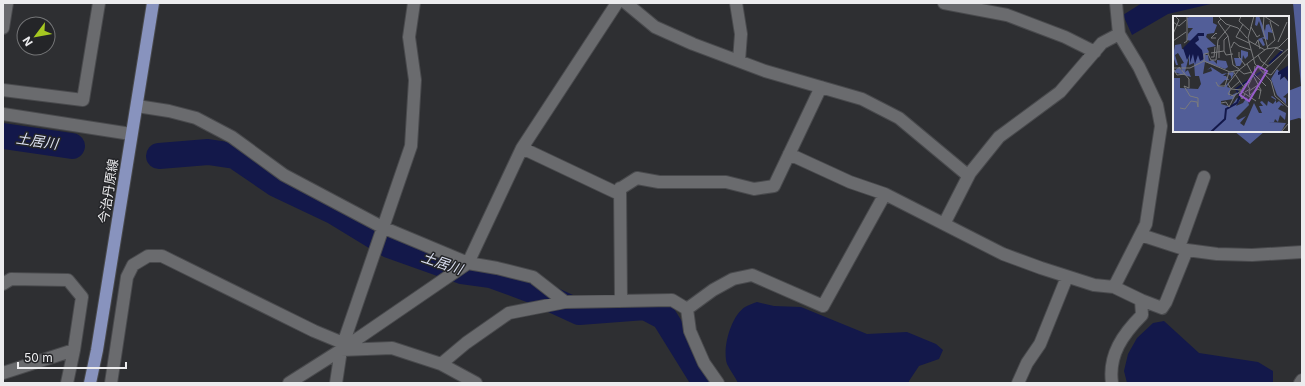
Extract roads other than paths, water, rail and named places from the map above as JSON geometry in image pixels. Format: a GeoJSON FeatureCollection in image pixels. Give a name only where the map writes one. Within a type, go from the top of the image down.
{"type":"FeatureCollection","features":[{"type":"Feature","properties":{"kind":"main road","name":"今治丹原線"},"geometry":{"type":"LineString","coordinates":[[90,383],[97,350],[153,3]]}},
{"type":"Feature","properties":{"kind":"street"},"geometry":{"type":"LineString","coordinates":[[3,28],[7,3]]}},
{"type":"Feature","properties":{"kind":"street"},"geometry":{"type":"LineString","coordinates":[[3,90],[83,100],[99,3]]}},
{"type":"Feature","properties":{"kind":"street"},"geometry":{"type":"LineString","coordinates":[[336,383],[342,347],[411,146],[415,80],[408,37],[414,3]]}},
{"type":"Feature","properties":{"kind":"street"},"geometry":{"type":"LineString","coordinates":[[289,383],[468,263],[522,148],[617,3]]}},
{"type":"Feature","properties":{"kind":"street"},"geometry":{"type":"LineString","coordinates":[[626,3],[655,27],[693,44],[765,71],[862,100],[899,118],[965,173],[970,173]]}},
{"type":"Feature","properties":{"kind":"street"},"geometry":{"type":"LineString","coordinates":[[736,3],[741,34],[739,61]]}},
{"type":"Feature","properties":{"kind":"street"},"geometry":{"type":"LineString","coordinates":[[944,3],[1007,15],[1065,38],[1094,52]]}},
{"type":"Feature","properties":{"kind":"street"},"geometry":{"type":"LineString","coordinates":[[1114,286],[1146,224],[1161,126],[1157,105],[1139,67],[1119,34],[1116,3]]}},
{"type":"Feature","properties":{"kind":"street"},"geometry":{"type":"LineString","coordinates":[[944,224],[970,173],[999,137],[1060,92],[1102,44],[1119,34]]}},
{"type":"Feature","properties":{"kind":"street"},"geometry":{"type":"LineString","coordinates":[[522,148],[615,192],[637,178],[659,182],[726,182],[754,189],[774,186],[821,87]]}},
{"type":"Feature","properties":{"kind":"street"},"geometry":{"type":"LineString","coordinates":[[137,106],[170,111],[196,118],[232,137],[284,175],[382,227],[468,263],[497,268],[533,277],[565,302]]}},
{"type":"Feature","properties":{"kind":"street"},"geometry":{"type":"LineString","coordinates":[[3,114],[131,134]]}},
{"type":"Feature","properties":{"kind":"street"},"geometry":{"type":"LineString","coordinates":[[790,154],[850,182],[885,194],[1003,254],[1094,285],[1114,286],[1162,308],[1166,302],[1204,177]]}},
{"type":"Feature","properties":{"kind":"street"},"geometry":{"type":"LineString","coordinates":[[620,188],[622,301]]}},
{"type":"Feature","properties":{"kind":"street"},"geometry":{"type":"LineString","coordinates":[[687,309],[733,279],[752,275],[823,306],[885,194]]}},
{"type":"Feature","properties":{"kind":"street"},"geometry":{"type":"LineString","coordinates":[[1141,235],[1183,248],[1224,254],[1252,255],[1302,252]]}},
{"type":"Feature","properties":{"kind":"street"},"geometry":{"type":"LineString","coordinates":[[111,383],[127,277],[133,265],[148,256],[162,256],[314,331],[342,347],[392,348],[440,364],[476,383]]}},
{"type":"Feature","properties":{"kind":"street"},"geometry":{"type":"LineString","coordinates":[[1018,383],[1027,363],[1040,344],[1067,277]]}},
{"type":"Feature","properties":{"kind":"street"},"geometry":{"type":"LineString","coordinates":[[3,284],[11,279],[68,280],[82,297],[74,350],[67,383]]}},
{"type":"Feature","properties":{"kind":"street"},"geometry":{"type":"LineString","coordinates":[[440,364],[466,343],[509,313],[565,302],[672,300],[687,309]]}},
{"type":"Feature","properties":{"kind":"street"},"geometry":{"type":"LineString","coordinates":[[1112,383],[1112,361],[1118,343],[1142,315],[1142,300]]}},
{"type":"Feature","properties":{"kind":"street"},"geometry":{"type":"LineString","coordinates":[[687,309],[690,331],[704,362],[718,383]]}},
{"type":"Feature","properties":{"kind":"street"},"geometry":{"type":"LineString","coordinates":[[3,373],[74,350]]}},
{"type":"Feature","properties":{"kind":"waterway","name":"土居川"},"geometry":{"type":"LineString","coordinates":[[3,136],[72,146]]}},
{"type":"Feature","properties":{"kind":"waterway","name":"土居川"},"geometry":{"type":"LineString","coordinates":[[159,156],[208,152],[235,156],[276,184],[333,211],[389,245],[462,271],[491,275],[529,289],[579,312],[645,307],[664,317],[705,383]]}}]}
